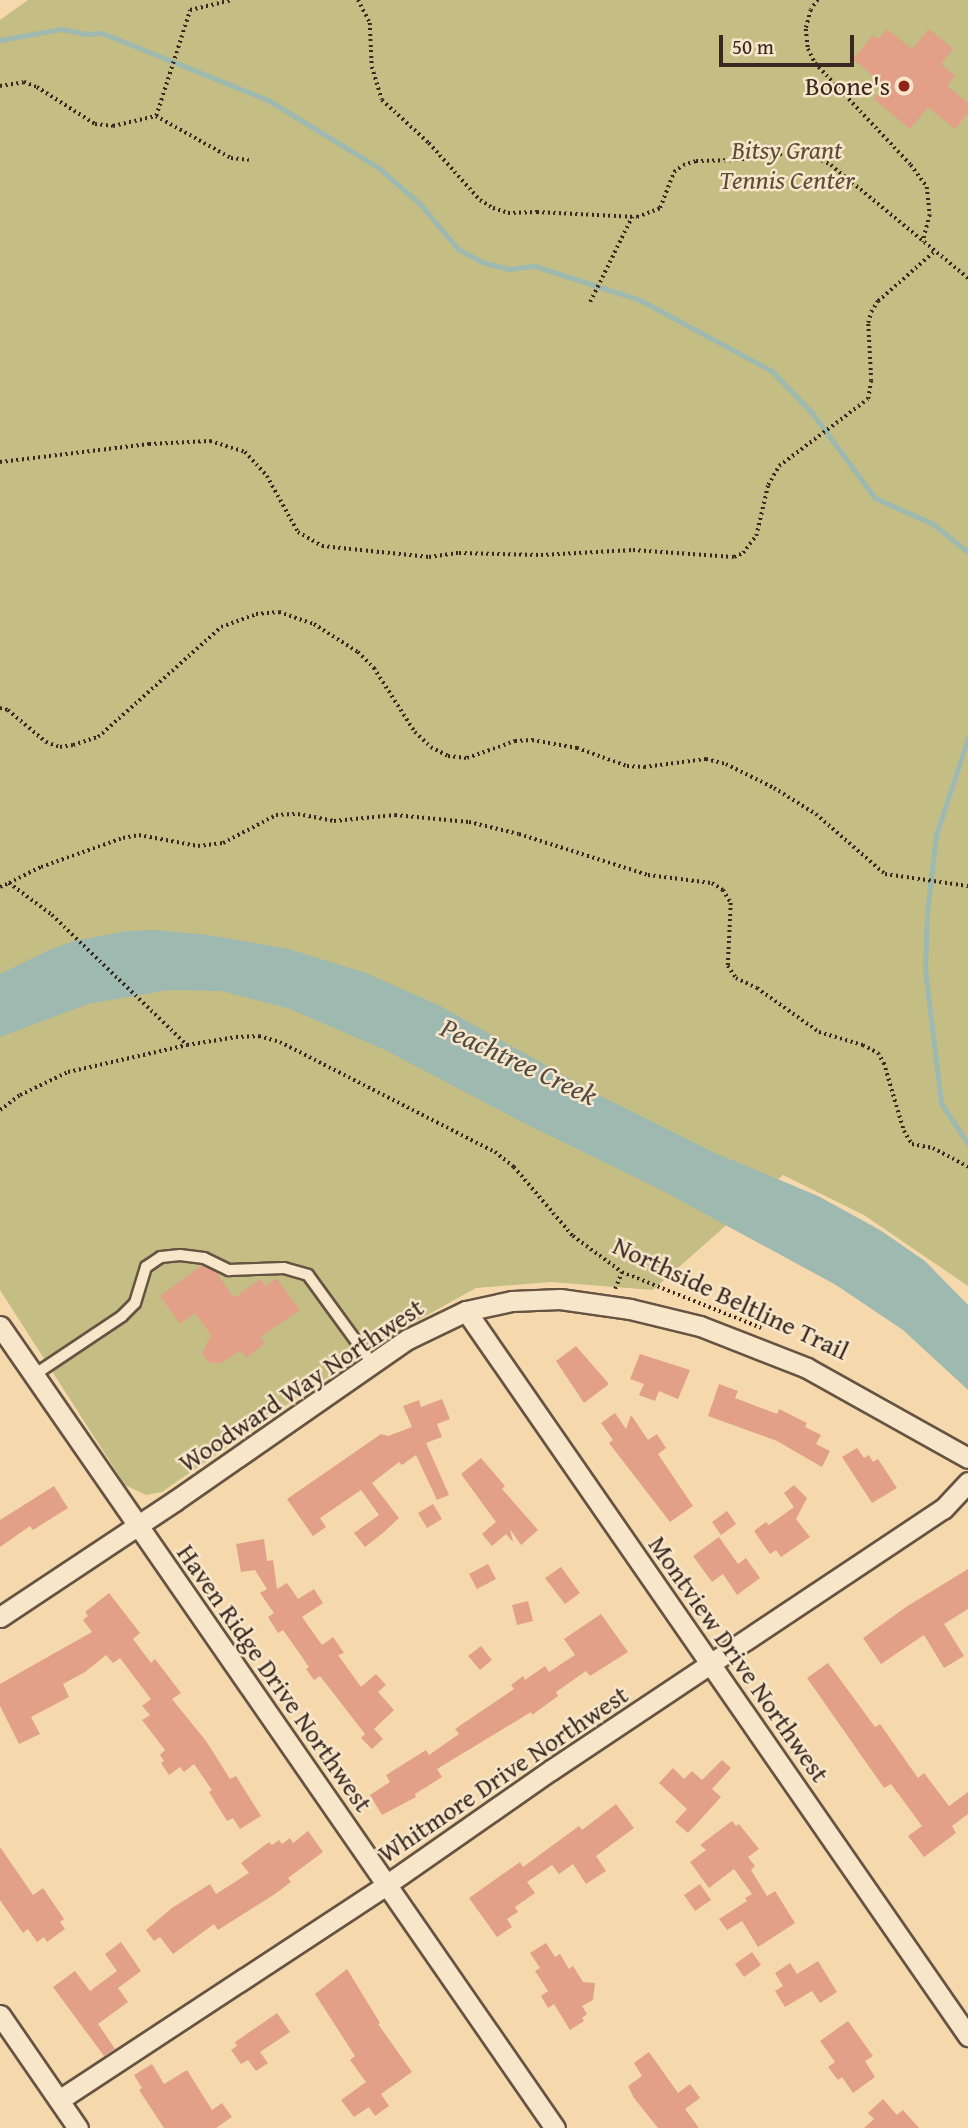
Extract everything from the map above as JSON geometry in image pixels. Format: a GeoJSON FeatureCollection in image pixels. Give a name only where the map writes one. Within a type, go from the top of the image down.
{"type":"FeatureCollection","features":[{"type":"Feature","properties":{"kind":"street","name":"Woodward Way Northwest"},"geometry":{"type":"LineString","coordinates":[[0,1617],[372,1363],[438,1322],[466,1311],[512,1301],[560,1299],[630,1309],[699,1326],[807,1368],[968,1458]]}},
{"type":"Feature","properties":{"kind":"street","name":"Montview Drive Northwest"},"geometry":{"type":"LineString","coordinates":[[466,1311],[968,2036]]}},
{"type":"Feature","properties":{"kind":"street","name":"Haven Ridge Drive Northwest"},"geometry":{"type":"LineString","coordinates":[[0,1326],[555,2128]]}},
{"type":"Feature","properties":{"kind":"street","name":"Whitmore Drive Northwest"},"geometry":{"type":"LineString","coordinates":[[59,2100],[386,1885],[551,1770],[712,1666],[943,1509],[968,1482]]}},
{"type":"Feature","properties":{"kind":"street"},"geometry":{"type":"LineString","coordinates":[[0,2015],[78,2128]]}},
{"type":"Feature","properties":{"kind":"lane"},"geometry":{"type":"LineString","coordinates":[[34,1375],[135,1303],[146,1267],[161,1256],[180,1255],[204,1258],[229,1270],[284,1268],[308,1275],[372,1363]]}},
{"type":"Feature","properties":{"kind":"path"},"geometry":{"type":"LineString","coordinates":[[156,116],[190,10],[232,0]]}},
{"type":"Feature","properties":{"kind":"path"},"geometry":{"type":"LineString","coordinates":[[358,0],[370,23],[372,67],[383,100],[429,143],[480,200],[508,213],[632,217],[651,214],[660,208],[674,172],[683,165],[695,161],[736,160],[797,152],[812,155],[831,165],[968,278]]}},
{"type":"Feature","properties":{"kind":"path"},"geometry":{"type":"LineString","coordinates":[[818,0],[811,10],[806,29],[808,49],[815,63],[911,165],[927,187],[930,215],[923,242]]}},
{"type":"Feature","properties":{"kind":"path"},"geometry":{"type":"LineString","coordinates":[[0,86],[24,82],[37,87],[95,124],[113,126],[156,116],[230,158],[249,160]]}},
{"type":"Feature","properties":{"kind":"path"},"geometry":{"type":"LineString","coordinates":[[590,302],[632,217]]}},
{"type":"Feature","properties":{"kind":"path"},"geometry":{"type":"LineString","coordinates":[[0,461],[149,444],[210,441],[245,452],[267,477],[298,532],[322,546],[429,557],[459,553],[541,555],[633,550],[717,558],[734,557],[751,545],[756,536],[768,485],[779,466],[794,452],[868,400],[871,382],[867,344],[871,312],[878,301],[935,251]]}},
{"type":"Feature","properties":{"kind":"path"},"geometry":{"type":"LineString","coordinates":[[0,708],[8,710],[46,742],[60,747],[74,746],[98,737],[221,627],[256,614],[279,612],[314,624],[358,652],[374,668],[415,732],[430,747],[449,756],[467,758],[515,741],[532,740],[577,748],[627,765],[644,767],[706,759],[726,764],[816,814],[877,869],[897,876],[968,886]]}},
{"type":"Feature","properties":{"kind":"path"},"geometry":{"type":"LineString","coordinates":[[0,887],[41,867],[123,838],[139,835],[198,846],[211,845],[223,843],[276,815],[298,814],[334,821],[395,815],[469,822],[519,834],[648,875],[712,883],[723,890],[731,903],[728,966],[736,978],[757,988],[819,1032],[863,1045],[878,1053],[884,1062],[904,1132],[912,1144],[933,1148],[968,1167]]}},
{"type":"Feature","properties":{"kind":"path"},"geometry":{"type":"LineString","coordinates":[[9,883],[51,915],[187,1045]]}},
{"type":"Feature","properties":{"kind":"path","name":"Northside Beltline Trail"},"geometry":{"type":"LineString","coordinates":[[0,1110],[20,1095],[68,1072],[187,1045],[236,1037],[258,1037],[280,1042],[495,1152],[514,1167],[573,1236],[622,1272],[746,1320],[769,1333]]}},
{"type":"Feature","properties":{"kind":"green space","name":"Bitsy Grant Tennis Center"},"geometry":{"type":"Polygon","coordinates":[[[28,0],[968,0],[968,1286],[864,1215],[783,1175],[653,1290],[551,1282],[476,1288],[409,1325],[314,1386],[162,1492],[146,1495],[125,1485],[0,1290],[0,20],[28,0]]]}},
{"type":"Feature","properties":{"kind":"water","name":"Peachtree Creek"},"geometry":{"type":"Polygon","coordinates":[[[155,930],[208,935],[289,949],[366,973],[440,1006],[601,1096],[715,1153],[818,1196],[880,1230],[925,1261],[968,1305],[968,1390],[903,1330],[836,1285],[663,1191],[522,1122],[385,1050],[290,1009],[222,991],[168,990],[88,1004],[0,1037],[0,974],[74,941],[127,931],[155,930]]]}},
{"type":"Feature","properties":{"kind":"building"},"geometry":{"type":"Polygon","coordinates":[[[887,29],[912,49],[929,29],[953,49],[941,64],[955,76],[947,86],[968,103],[968,113],[955,129],[928,107],[910,129],[874,99],[885,86],[853,59],[873,35],[878,39],[887,29]]]}},
{"type":"Feature","properties":{"kind":"building"},"geometry":{"type":"Polygon","coordinates":[[[202,1265],[216,1272],[234,1298],[260,1279],[266,1286],[276,1278],[300,1310],[260,1337],[265,1343],[246,1358],[240,1350],[222,1363],[210,1363],[202,1354],[211,1335],[195,1313],[180,1324],[160,1296],[202,1265]]]}},
{"type":"Feature","properties":{"kind":"building"},"geometry":{"type":"Polygon","coordinates":[[[576,1346],[609,1384],[584,1403],[556,1361],[576,1346]]]}},
{"type":"Feature","properties":{"kind":"building"},"geometry":{"type":"Polygon","coordinates":[[[640,1354],[690,1370],[678,1399],[659,1391],[655,1401],[639,1395],[644,1384],[630,1379],[640,1354]]]}},
{"type":"Feature","properties":{"kind":"building"},"geometry":{"type":"Polygon","coordinates":[[[719,1384],[738,1391],[735,1398],[777,1414],[779,1409],[807,1423],[805,1427],[821,1435],[816,1444],[830,1451],[822,1467],[777,1441],[708,1416],[719,1384]]]}},
{"type":"Feature","properties":{"kind":"building"},"geometry":{"type":"Polygon","coordinates":[[[442,1399],[450,1419],[437,1424],[442,1437],[426,1443],[449,1495],[437,1500],[416,1455],[402,1465],[399,1462],[372,1483],[399,1518],[383,1533],[365,1547],[354,1533],[379,1515],[361,1490],[320,1518],[326,1527],[313,1536],[287,1499],[381,1434],[388,1436],[412,1427],[403,1406],[419,1400],[421,1407],[442,1399]]]}},
{"type":"Feature","properties":{"kind":"building"},"geometry":{"type":"Polygon","coordinates":[[[615,1413],[626,1429],[631,1415],[648,1440],[657,1434],[666,1448],[658,1454],[693,1506],[670,1522],[609,1443],[613,1440],[601,1423],[615,1413]]]}},
{"type":"Feature","properties":{"kind":"building"},"geometry":{"type":"Polygon","coordinates":[[[857,1448],[864,1458],[869,1455],[873,1462],[878,1459],[897,1488],[872,1503],[842,1457],[857,1448]]]}},
{"type":"Feature","properties":{"kind":"building"},"geometry":{"type":"Polygon","coordinates":[[[481,1458],[505,1486],[502,1489],[538,1530],[521,1545],[510,1529],[513,1542],[506,1534],[492,1546],[482,1534],[496,1522],[461,1474],[481,1458]]]}},
{"type":"Feature","properties":{"kind":"building"},"geometry":{"type":"Polygon","coordinates":[[[794,1485],[807,1498],[796,1519],[810,1537],[781,1557],[776,1550],[770,1554],[754,1531],[766,1522],[769,1525],[794,1507],[784,1493],[794,1485]]]}},
{"type":"Feature","properties":{"kind":"building"},"geometry":{"type":"Polygon","coordinates":[[[54,1486],[68,1508],[33,1530],[30,1526],[0,1547],[0,1520],[54,1486]]]}},
{"type":"Feature","properties":{"kind":"building"},"geometry":{"type":"Polygon","coordinates":[[[433,1504],[442,1519],[427,1528],[418,1513],[433,1504]]]}},
{"type":"Feature","properties":{"kind":"building"},"geometry":{"type":"Polygon","coordinates":[[[727,1511],[736,1524],[721,1535],[712,1522],[727,1511]]]}},
{"type":"Feature","properties":{"kind":"building"},"geometry":{"type":"Polygon","coordinates":[[[719,1537],[738,1564],[746,1558],[760,1578],[737,1595],[723,1574],[712,1582],[693,1556],[719,1537]]]}},
{"type":"Feature","properties":{"kind":"building"},"geometry":{"type":"Polygon","coordinates":[[[264,1539],[267,1561],[273,1560],[277,1589],[287,1583],[298,1599],[314,1589],[323,1603],[302,1617],[322,1645],[333,1637],[344,1653],[338,1655],[361,1687],[376,1674],[386,1685],[378,1692],[394,1710],[374,1729],[383,1739],[372,1749],[361,1738],[365,1734],[320,1676],[314,1680],[306,1669],[309,1667],[283,1630],[278,1633],[268,1617],[274,1613],[260,1593],[267,1589],[255,1570],[241,1572],[236,1544],[264,1539]]]}},
{"type":"Feature","properties":{"kind":"building"},"geometry":{"type":"Polygon","coordinates":[[[488,1564],[496,1579],[477,1589],[469,1574],[488,1564]]]}},
{"type":"Feature","properties":{"kind":"building"},"geometry":{"type":"Polygon","coordinates":[[[561,1567],[580,1593],[565,1604],[545,1578],[561,1567]]]}},
{"type":"Feature","properties":{"kind":"building"},"geometry":{"type":"Polygon","coordinates":[[[968,1569],[968,1609],[944,1624],[964,1656],[944,1668],[924,1635],[881,1664],[863,1638],[906,1607],[968,1569]]]}},
{"type":"Feature","properties":{"kind":"building"},"geometry":{"type":"Polygon","coordinates":[[[109,1593],[140,1633],[133,1639],[151,1663],[155,1659],[181,1693],[172,1699],[206,1741],[230,1779],[236,1776],[261,1816],[240,1829],[233,1818],[227,1821],[209,1792],[212,1790],[194,1764],[184,1772],[180,1767],[169,1775],[161,1763],[164,1761],[160,1755],[165,1750],[142,1720],[150,1715],[142,1706],[151,1699],[120,1658],[113,1663],[106,1655],[85,1672],[63,1684],[69,1697],[31,1717],[40,1734],[19,1744],[0,1706],[0,1684],[92,1632],[83,1620],[88,1616],[85,1612],[109,1593]]]}},
{"type":"Feature","properties":{"kind":"building"},"geometry":{"type":"Polygon","coordinates":[[[528,1601],[533,1621],[517,1625],[512,1605],[528,1601]]]}},
{"type":"Feature","properties":{"kind":"building"},"geometry":{"type":"Polygon","coordinates":[[[601,1614],[628,1652],[590,1676],[586,1671],[556,1692],[558,1696],[532,1715],[531,1712],[437,1769],[442,1777],[415,1794],[416,1797],[382,1815],[370,1795],[390,1782],[386,1775],[426,1750],[429,1755],[459,1734],[455,1729],[514,1689],[511,1685],[523,1676],[525,1680],[545,1666],[549,1672],[575,1655],[564,1639],[601,1614]]]}},
{"type":"Feature","properties":{"kind":"building"},"geometry":{"type":"Polygon","coordinates":[[[481,1646],[492,1660],[480,1670],[468,1656],[481,1646]]]}},
{"type":"Feature","properties":{"kind":"building"},"geometry":{"type":"Polygon","coordinates":[[[828,1663],[875,1727],[880,1724],[918,1778],[924,1773],[949,1806],[968,1792],[968,1814],[952,1826],[956,1833],[924,1857],[908,1836],[922,1826],[891,1784],[884,1788],[807,1678],[828,1663]]]}},
{"type":"Feature","properties":{"kind":"building"},"geometry":{"type":"Polygon","coordinates":[[[722,1760],[731,1768],[712,1789],[721,1797],[688,1833],[675,1822],[687,1809],[659,1783],[673,1768],[684,1779],[692,1771],[702,1780],[722,1760]]]}},
{"type":"Feature","properties":{"kind":"building"},"geometry":{"type":"Polygon","coordinates":[[[616,1804],[634,1828],[596,1856],[606,1871],[586,1884],[573,1864],[559,1874],[552,1865],[527,1882],[535,1893],[515,1907],[518,1912],[507,1919],[512,1927],[497,1937],[469,1898],[520,1862],[523,1867],[579,1826],[582,1830],[616,1804]]]}},
{"type":"Feature","properties":{"kind":"building"},"geometry":{"type":"Polygon","coordinates":[[[732,1821],[736,1826],[739,1824],[759,1849],[748,1857],[755,1866],[751,1870],[767,1896],[775,1891],[795,1923],[758,1947],[742,1921],[727,1930],[719,1919],[747,1901],[745,1898],[752,1894],[734,1869],[709,1888],[690,1862],[706,1850],[700,1845],[732,1821]]]}},
{"type":"Feature","properties":{"kind":"building"},"geometry":{"type":"Polygon","coordinates":[[[308,1831],[323,1852],[288,1878],[291,1882],[275,1894],[218,1930],[214,1924],[173,1954],[160,1937],[154,1941],[146,1930],[172,1908],[210,1884],[216,1894],[249,1873],[241,1863],[269,1842],[272,1845],[279,1840],[282,1844],[290,1838],[293,1843],[308,1831]]]}},
{"type":"Feature","properties":{"kind":"building"},"geometry":{"type":"Polygon","coordinates":[[[0,1847],[33,1895],[43,1888],[64,1919],[60,1922],[65,1929],[47,1942],[44,1937],[37,1942],[28,1929],[23,1933],[0,1900],[0,1847]]]}},
{"type":"Feature","properties":{"kind":"building"},"geometry":{"type":"Polygon","coordinates":[[[700,1884],[711,1900],[695,1911],[684,1895],[700,1884]]]}},
{"type":"Feature","properties":{"kind":"building"},"geometry":{"type":"Polygon","coordinates":[[[121,1942],[141,1971],[118,1988],[128,2002],[98,2024],[115,2049],[104,2056],[53,1987],[75,1971],[90,1991],[117,1971],[105,1954],[121,1942]]]}},
{"type":"Feature","properties":{"kind":"building"},"geometry":{"type":"Polygon","coordinates":[[[546,1943],[555,1957],[560,1954],[569,1969],[573,1966],[583,1982],[595,1983],[593,2000],[582,2006],[587,2014],[582,2018],[584,2021],[570,2030],[554,2004],[548,2008],[541,1996],[548,1991],[535,1971],[540,1968],[530,1953],[546,1943]]]}},
{"type":"Feature","properties":{"kind":"building"},"geometry":{"type":"Polygon","coordinates":[[[752,1952],[761,1965],[744,1977],[735,1964],[752,1952]]]}},
{"type":"Feature","properties":{"kind":"building"},"geometry":{"type":"Polygon","coordinates":[[[818,1961],[837,1992],[820,2003],[812,1991],[785,2007],[775,1991],[783,1986],[775,1973],[790,1963],[797,1974],[818,1961]]]}},
{"type":"Feature","properties":{"kind":"building"},"geometry":{"type":"Polygon","coordinates":[[[347,1969],[380,2023],[378,2024],[412,2072],[381,2094],[389,2106],[375,2116],[369,2107],[354,2117],[341,2100],[366,2082],[350,2060],[355,2056],[315,1994],[347,1969]]]}},
{"type":"Feature","properties":{"kind":"building"},"geometry":{"type":"Polygon","coordinates":[[[277,2013],[290,2032],[260,2052],[268,2063],[256,2071],[248,2060],[241,2064],[231,2050],[237,2046],[235,2042],[277,2013]]]}},
{"type":"Feature","properties":{"kind":"building"},"geometry":{"type":"Polygon","coordinates":[[[848,2021],[873,2056],[865,2061],[875,2077],[853,2093],[842,2077],[838,2080],[828,2067],[835,2062],[820,2041],[848,2021]]]}},
{"type":"Feature","properties":{"kind":"building"},"geometry":{"type":"Polygon","coordinates":[[[649,2052],[678,2093],[690,2084],[700,2098],[685,2109],[699,2128],[658,2128],[634,2098],[628,2086],[642,2076],[634,2063],[649,2052]]]}},
{"type":"Feature","properties":{"kind":"building"},"geometry":{"type":"Polygon","coordinates":[[[152,2064],[164,2084],[187,2070],[212,2110],[222,2103],[232,2117],[216,2128],[164,2128],[139,2090],[142,2088],[134,2075],[152,2064]]]}},
{"type":"Feature","properties":{"kind":"building"},"geometry":{"type":"Polygon","coordinates":[[[883,2099],[897,2115],[903,2110],[919,2128],[864,2128],[874,2119],[868,2113],[883,2099]]]}},
{"type":"Feature","properties":{"kind":"waterway"},"geometry":{"type":"LineString","coordinates":[[0,40],[61,29],[87,34],[102,33],[268,100],[379,168],[420,204],[458,249],[482,262],[509,269],[535,266],[640,300],[772,371],[812,413],[875,498],[933,524],[968,552]]}},
{"type":"Feature","properties":{"kind":"waterway"},"geometry":{"type":"LineString","coordinates":[[968,738],[936,835],[927,912],[925,969],[941,1103],[968,1144]]}},
{"type":"Feature","properties":{"kind":"place","name":"Boone's"},"geometry":{"type":"Point","coordinates":[904,86]}}]}
